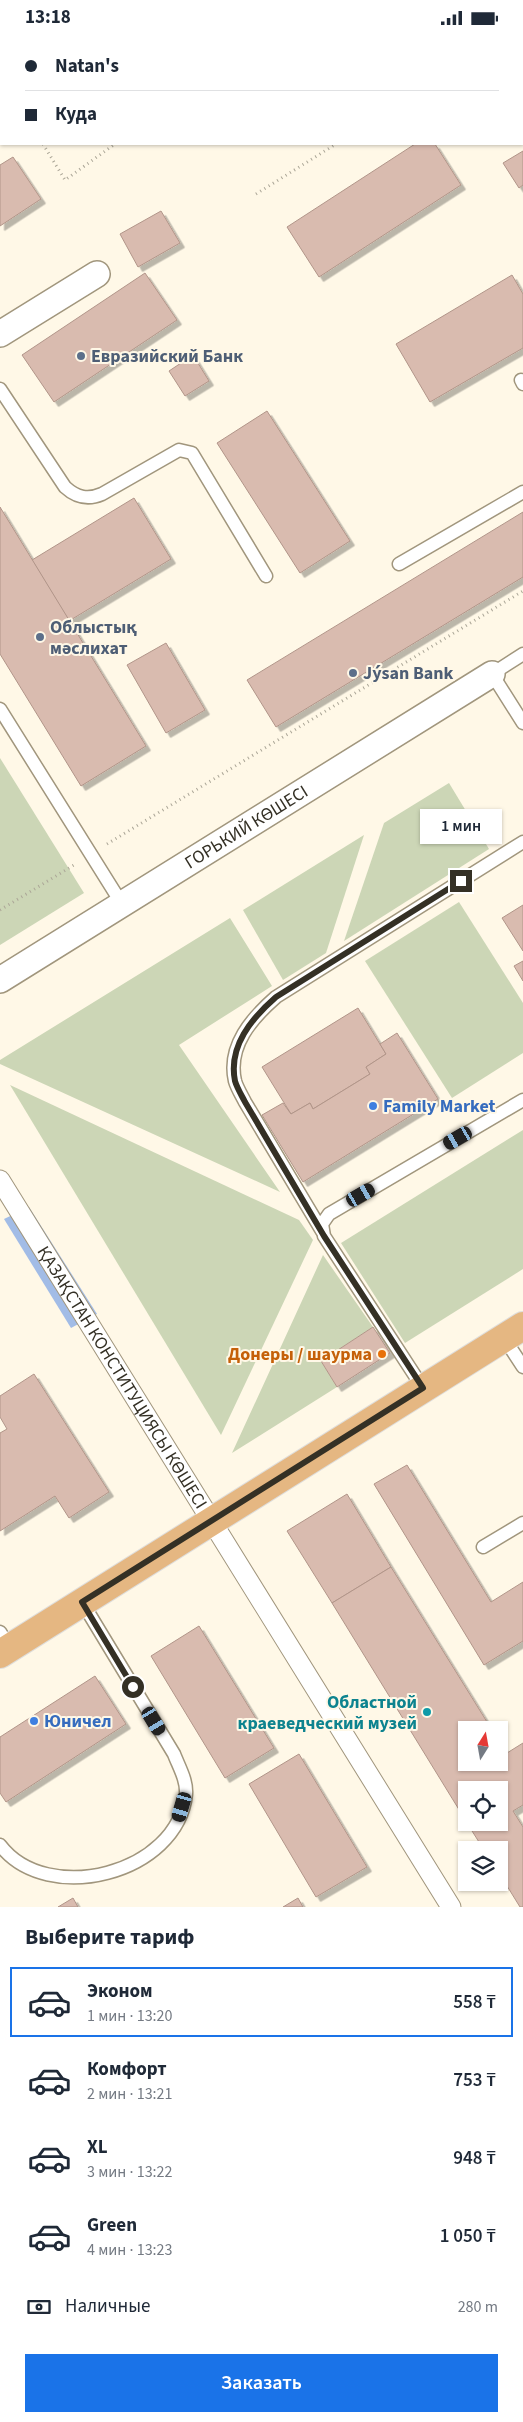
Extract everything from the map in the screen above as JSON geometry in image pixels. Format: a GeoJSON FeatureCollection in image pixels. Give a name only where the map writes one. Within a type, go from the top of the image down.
{"type":"FeatureCollection","features":[{"type":"Feature","properties":{"kind":"main road"},"geometry":{"type":"LineString","coordinates":[[3,1645],[82,1602],[514,1332]]}},
{"type":"Feature","properties":{"kind":"street"},"geometry":{"type":"LineString","coordinates":[[0,334],[97,274]]}},
{"type":"Feature","properties":{"kind":"street","name":"ГОРЬКИЙ КӨШЕСІ"},"geometry":{"type":"LineString","coordinates":[[0,980],[492,674]]}},
{"type":"Feature","properties":{"kind":"street","name":"ҚАЗАҚСТАН КОНСТИТУЦИЯСЫ КӨШЕСІ"},"geometry":{"type":"LineString","coordinates":[[0,1181],[451,1907]]}},
{"type":"Feature","properties":{"kind":"lane"},"geometry":{"type":"LineString","coordinates":[[0,389],[65,487],[73,494],[82,497],[92,498],[102,494],[179,450],[192,453],[266,576]]}},
{"type":"Feature","properties":{"kind":"lane"},"geometry":{"type":"LineString","coordinates":[[399,565],[523,492]]}},
{"type":"Feature","properties":{"kind":"lane"},"geometry":{"type":"LineString","coordinates":[[523,654],[492,674],[523,723]]}},
{"type":"Feature","properties":{"kind":"lane"},"geometry":{"type":"LineString","coordinates":[[0,709],[122,904]]}},
{"type":"Feature","properties":{"kind":"lane"},"geometry":{"type":"LineString","coordinates":[[423,1388],[322,1231],[245,1102],[235,1081],[235,1056],[243,1033],[256,1014],[276,997],[523,842]]}},
{"type":"Feature","properties":{"kind":"lane"},"geometry":{"type":"LineString","coordinates":[[322,1231],[322,1224],[329,1214],[523,1100]]}},
{"type":"Feature","properties":{"kind":"lane"},"geometry":{"type":"LineString","coordinates":[[514,1332],[523,1367]]}},
{"type":"Feature","properties":{"kind":"lane"},"geometry":{"type":"LineString","coordinates":[[483,1547],[523,1523]]}},
{"type":"Feature","properties":{"kind":"lane"},"geometry":{"type":"LineString","coordinates":[[0,1845],[18,1864],[40,1879],[66,1883],[94,1881],[121,1872],[146,1858],[167,1840],[179,1819],[186,1794],[184,1776],[174,1754],[82,1602]]}},
{"type":"Feature","properties":{"kind":"path"},"geometry":{"type":"LineString","coordinates":[[45,145],[65,180],[114,145]]}},
{"type":"Feature","properties":{"kind":"path"},"geometry":{"type":"LineString","coordinates":[[256,194],[334,145]]}},
{"type":"Feature","properties":{"kind":"path"},"geometry":{"type":"LineString","coordinates":[[0,910],[523,591]]}},
{"type":"Feature","properties":{"kind":"green space"},"geometry":{"type":"Polygon","coordinates":[[[0,758],[84,893],[0,945],[0,758]]]}},
{"type":"Feature","properties":{"kind":"green space"},"geometry":{"type":"Polygon","coordinates":[[[449,783],[489,849],[344,941],[384,823],[449,783]]]}},
{"type":"Feature","properties":{"kind":"green space"},"geometry":{"type":"Polygon","coordinates":[[[364,835],[326,953],[283,980],[243,910],[364,835]]]}},
{"type":"Feature","properties":{"kind":"green space"},"geometry":{"type":"Polygon","coordinates":[[[459,902],[523,1003],[523,1053],[452,1098],[365,961],[459,902]]]}},
{"type":"Feature","properties":{"kind":"green space"},"geometry":{"type":"Polygon","coordinates":[[[230,918],[272,986],[179,1045],[280,1192],[0,1064],[0,1060],[230,918]]]}},
{"type":"Feature","properties":{"kind":"green space"},"geometry":{"type":"Polygon","coordinates":[[[10,1085],[299,1220],[313,1240],[221,1435],[10,1085]]]}},
{"type":"Feature","properties":{"kind":"green space"},"geometry":{"type":"Polygon","coordinates":[[[523,1130],[523,1269],[405,1343],[341,1243],[523,1130]]]}},
{"type":"Feature","properties":{"kind":"green space"},"geometry":{"type":"Polygon","coordinates":[[[323,1255],[373,1327],[321,1361],[337,1387],[232,1453],[323,1255]]]}},
{"type":"Feature","properties":{"kind":"water"},"geometry":{"type":"Polygon","coordinates":[[[29,1207],[97,1314],[71,1328],[4,1219],[29,1207]]]}},
{"type":"Feature","properties":{"kind":"building"},"geometry":{"type":"Polygon","coordinates":[[[413,145],[436,145],[461,185],[319,277],[287,227],[413,145]]]}},
{"type":"Feature","properties":{"kind":"building"},"geometry":{"type":"Polygon","coordinates":[[[523,151],[523,185],[519,188],[503,163],[523,151]]]}},
{"type":"Feature","properties":{"kind":"building"},"geometry":{"type":"Polygon","coordinates":[[[13,157],[41,199],[0,226],[0,165],[13,157]]]}},
{"type":"Feature","properties":{"kind":"building"},"geometry":{"type":"Polygon","coordinates":[[[161,211],[180,243],[138,267],[120,234],[161,211]]]}},
{"type":"Feature","properties":{"kind":"building"},"geometry":{"type":"Polygon","coordinates":[[[145,273],[177,320],[54,402],[22,355],[145,273]]]}},
{"type":"Feature","properties":{"kind":"building"},"geometry":{"type":"Polygon","coordinates":[[[512,275],[523,294],[523,348],[430,402],[396,344],[512,275]]]}},
{"type":"Feature","properties":{"kind":"building"},"geometry":{"type":"Polygon","coordinates":[[[193,355],[209,381],[185,396],[169,371],[193,355]]]}},
{"type":"Feature","properties":{"kind":"building"},"geometry":{"type":"Polygon","coordinates":[[[267,411],[350,541],[300,573],[217,443],[267,411]]]}},
{"type":"Feature","properties":{"kind":"building"},"geometry":{"type":"Polygon","coordinates":[[[134,498],[171,559],[69,621],[32,560],[134,498]]]}},
{"type":"Feature","properties":{"kind":"building","name":"Облыстық мәслихат"},"geometry":{"type":"Polygon","coordinates":[[[0,507],[146,746],[81,786],[0,654],[0,507]]]}},
{"type":"Feature","properties":{"kind":"building"},"geometry":{"type":"Polygon","coordinates":[[[523,512],[523,577],[276,727],[247,680],[523,512]]]}},
{"type":"Feature","properties":{"kind":"building"},"geometry":{"type":"Polygon","coordinates":[[[166,643],[205,710],[166,733],[127,665],[166,643]]]}},
{"type":"Feature","properties":{"kind":"building"},"geometry":{"type":"Polygon","coordinates":[[[523,905],[523,951],[502,918],[523,905]]]}},
{"type":"Feature","properties":{"kind":"building"},"geometry":{"type":"Polygon","coordinates":[[[523,961],[523,981],[514,966],[523,961]]]}},
{"type":"Feature","properties":{"kind":"building"},"geometry":{"type":"Polygon","coordinates":[[[358,1008],[386,1054],[366,1067],[370,1074],[313,1109],[310,1103],[291,1114],[262,1067],[358,1008]]]}},
{"type":"Feature","properties":{"kind":"building","name":"Family Мarket"},"geometry":{"type":"Polygon","coordinates":[[[397,1033],[438,1099],[303,1182],[262,1115],[283,1103],[291,1114],[310,1103],[313,1109],[370,1074],[366,1067],[386,1054],[380,1044],[397,1033]]]}},
{"type":"Feature","properties":{"kind":"building"},"geometry":{"type":"Polygon","coordinates":[[[373,1327],[390,1353],[337,1387],[321,1361],[373,1327]]]}},
{"type":"Feature","properties":{"kind":"building"},"geometry":{"type":"Polygon","coordinates":[[[34,1374],[109,1492],[69,1518],[55,1496],[0,1531],[0,1433],[7,1429],[0,1417],[0,1396],[34,1374]]]}},
{"type":"Feature","properties":{"kind":"building"},"geometry":{"type":"Polygon","coordinates":[[[407,1465],[491,1602],[523,1582],[523,1641],[484,1665],[374,1484],[407,1465]]]}},
{"type":"Feature","properties":{"kind":"building"},"geometry":{"type":"Polygon","coordinates":[[[347,1494],[391,1567],[332,1603],[287,1531],[347,1494]]]}},
{"type":"Feature","properties":{"kind":"building"},"geometry":{"type":"Polygon","coordinates":[[[391,1567],[486,1721],[458,1721],[458,1771],[508,1771],[508,1752],[523,1743],[523,1805],[513,1811],[523,1827],[523,1907],[520,1907],[508,1888],[508,1841],[478,1841],[472,1831],[508,1831],[508,1781],[458,1781],[458,1808],[332,1603],[391,1567]]]}},
{"type":"Feature","properties":{"kind":"building"},"geometry":{"type":"Polygon","coordinates":[[[199,1626],[274,1748],[225,1778],[151,1656],[199,1626]]]}},
{"type":"Feature","properties":{"kind":"building"},"geometry":{"type":"Polygon","coordinates":[[[95,1676],[126,1724],[6,1802],[0,1793],[0,1737],[95,1676]]]}},
{"type":"Feature","properties":{"kind":"building"},"geometry":{"type":"Polygon","coordinates":[[[299,1754],[367,1867],[316,1897],[249,1784],[299,1754]]]}},
{"type":"Feature","properties":{"kind":"building"},"geometry":{"type":"Polygon","coordinates":[[[73,1898],[78,1907],[58,1907],[73,1898]]]}},
{"type":"Feature","properties":{"kind":"building"},"geometry":{"type":"Polygon","coordinates":[[[298,1898],[303,1907],[283,1907],[298,1898]]]}},
{"type":"Feature","properties":{"kind":"place","name":"Евразийский Банк"},"geometry":{"type":"Point","coordinates":[81,356]}},
{"type":"Feature","properties":{"kind":"place","name":"Облыстық мәслихат"},"geometry":{"type":"Point","coordinates":[40,637]}},
{"type":"Feature","properties":{"kind":"place","name":"Jýsan Bank"},"geometry":{"type":"Point","coordinates":[353,673]}},
{"type":"Feature","properties":{"kind":"place","name":"Family Мarket"},"geometry":{"type":"Point","coordinates":[373,1106]}},
{"type":"Feature","properties":{"kind":"place","name":"Донеры / шаурма"},"geometry":{"type":"Point","coordinates":[382,1354]}},
{"type":"Feature","properties":{"kind":"place","name":"Областной краеведческий музей"},"geometry":{"type":"Point","coordinates":[427,1712]}},
{"type":"Feature","properties":{"kind":"place","name":"Юничел"},"geometry":{"type":"Point","coordinates":[34,1721]}},
{"type":"Feature","properties":{"kind":"route"},"geometry":{"type":"LineString","coordinates":[[133,1687],[82,1602],[423,1388],[324,1236],[245,1102],[235,1081],[235,1056],[243,1033],[256,1014],[276,997],[461,881]]}}]}
